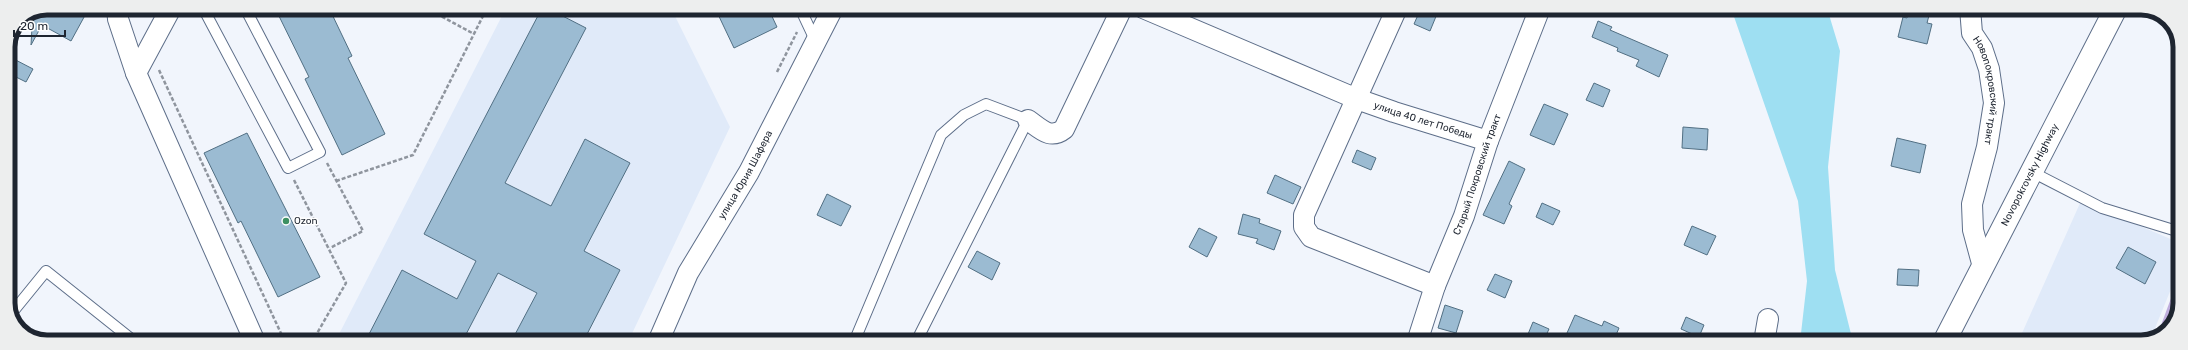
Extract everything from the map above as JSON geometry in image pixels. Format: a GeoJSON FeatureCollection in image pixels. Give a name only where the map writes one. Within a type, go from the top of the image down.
{"type":"FeatureCollection","features":[{"type":"Feature","properties":{"kind":"main road","name":"Novopokrovsky Highway"},"geometry":{"type":"LineString","coordinates":[[1948,335],[2112,15]]}},
{"type":"Feature","properties":{"kind":"street"},"geometry":{"type":"LineString","coordinates":[[117,15],[136,73],[252,335]]}},
{"type":"Feature","properties":{"kind":"street"},"geometry":{"type":"LineString","coordinates":[[136,73],[167,15]]}},
{"type":"Feature","properties":{"kind":"street","name":"улица Юрия Шафера"},"geometry":{"type":"LineString","coordinates":[[661,335],[688,273],[749,172],[830,15]]}},
{"type":"Feature","properties":{"kind":"street"},"geometry":{"type":"LineString","coordinates":[[1028,120],[1048,135],[1057,134],[1064,129],[1119,15]]}},
{"type":"Feature","properties":{"kind":"street","name":"улица 40 лет Победы"},"geometry":{"type":"LineString","coordinates":[[1160,15],[1357,98],[1394,112],[1488,141]]}},
{"type":"Feature","properties":{"kind":"street"},"geometry":{"type":"LineString","coordinates":[[1394,15],[1304,215],[1304,227],[1311,237],[1436,286]]}},
{"type":"Feature","properties":{"kind":"street","name":"Старый Покровский тракт"},"geometry":{"type":"LineString","coordinates":[[1419,335],[1436,286],[1464,216],[1488,141],[1537,15]]}},
{"type":"Feature","properties":{"kind":"street","name":"Новопокровский тракт"},"geometry":{"type":"LineString","coordinates":[[1971,15],[1972,33],[1982,48],[1989,69],[1994,103],[1987,147],[1972,204],[1973,230],[1983,267]]}},
{"type":"Feature","properties":{"kind":"street"},"geometry":{"type":"LineString","coordinates":[[1765,335],[1768,319]]}},
{"type":"Feature","properties":{"kind":"lane"},"geometry":{"type":"LineString","coordinates":[[208,15],[288,168],[320,152],[249,15]]}},
{"type":"Feature","properties":{"kind":"lane"},"geometry":{"type":"LineString","coordinates":[[803,15],[816,42]]}},
{"type":"Feature","properties":{"kind":"lane"},"geometry":{"type":"LineString","coordinates":[[857,335],[941,135],[964,115],[986,104],[1028,120],[920,335]]}},
{"type":"Feature","properties":{"kind":"lane"},"geometry":{"type":"LineString","coordinates":[[2032,172],[2102,208],[2173,230]]}},
{"type":"Feature","properties":{"kind":"lane"},"geometry":{"type":"LineString","coordinates":[[16,308],[46,271],[126,335]]}},
{"type":"Feature","properties":{"kind":"path"},"geometry":{"type":"LineString","coordinates":[[439,15],[474,34]]}},
{"type":"Feature","properties":{"kind":"path"},"geometry":{"type":"LineString","coordinates":[[336,180],[413,155],[484,15]]}},
{"type":"Feature","properties":{"kind":"path"},"geometry":{"type":"LineString","coordinates":[[159,67],[159,71],[282,335]]}},
{"type":"Feature","properties":{"kind":"path"},"geometry":{"type":"LineString","coordinates":[[320,152],[363,231],[330,248]]}},
{"type":"Feature","properties":{"kind":"path"},"geometry":{"type":"LineString","coordinates":[[288,168],[330,248],[346,283],[316,335]]}},
{"type":"Feature","properties":{"kind":"shaded area"},"geometry":{"type":"Polygon","coordinates":[[[502,15],[674,15],[730,127],[631,335],[339,335],[502,15]]]}},
{"type":"Feature","properties":{"kind":"shaded area"},"geometry":{"type":"Polygon","coordinates":[[[2081,201],[2173,240],[2173,284],[2153,332],[2141,335],[2021,335],[2081,201]]]}},
{"type":"Feature","properties":{"kind":"shaded area"},"geometry":{"type":"Polygon","coordinates":[[[2173,293],[2173,307],[2170,317],[2160,329],[2173,293]]]}},
{"type":"Feature","properties":{"kind":"water"},"geometry":{"type":"Polygon","coordinates":[[[1733,15],[1829,15],[1840,51],[1828,167],[1835,270],[1851,335],[1801,335],[1807,281],[1798,201],[1733,15]]]}},
{"type":"Feature","properties":{"kind":"building"},"geometry":{"type":"Polygon","coordinates":[[[47,15],[85,15],[71,41],[42,25],[31,45],[32,27],[25,23],[35,17],[47,15]]]}},
{"type":"Feature","properties":{"kind":"building"},"geometry":{"type":"Polygon","coordinates":[[[278,15],[332,15],[352,56],[348,58],[385,134],[342,155],[305,79],[309,77],[278,15]]]}},
{"type":"Feature","properties":{"kind":"building"},"geometry":{"type":"Polygon","coordinates":[[[538,15],[561,15],[586,28],[505,183],[551,206],[585,139],[630,163],[584,251],[620,270],[587,335],[515,335],[537,293],[498,273],[466,335],[369,335],[402,270],[457,299],[476,261],[424,234],[538,15]]]}},
{"type":"Feature","properties":{"kind":"building"},"geometry":{"type":"Polygon","coordinates":[[[718,15],[771,15],[777,27],[734,48],[718,15]]]}},
{"type":"Feature","properties":{"kind":"building"},"geometry":{"type":"Polygon","coordinates":[[[1418,15],[1437,15],[1430,31],[1414,24],[1418,15]]]}},
{"type":"Feature","properties":{"kind":"building"},"geometry":{"type":"Polygon","coordinates":[[[1908,15],[1929,15],[1927,23],[1932,24],[1927,44],[1898,37],[1903,17],[1907,18],[1908,15]]]}},
{"type":"Feature","properties":{"kind":"building"},"geometry":{"type":"Polygon","coordinates":[[[1598,21],[1612,27],[1610,30],[1668,55],[1659,77],[1636,66],[1639,60],[1617,51],[1618,48],[1592,37],[1598,21]]]}},
{"type":"Feature","properties":{"kind":"building"},"geometry":{"type":"Polygon","coordinates":[[[15,60],[33,69],[26,82],[15,76],[15,60]]]}},
{"type":"Feature","properties":{"kind":"building"},"geometry":{"type":"Polygon","coordinates":[[[1594,83],[1610,90],[1603,107],[1586,100],[1594,83]]]}},
{"type":"Feature","properties":{"kind":"building"},"geometry":{"type":"Polygon","coordinates":[[[1544,104],[1568,114],[1554,145],[1530,135],[1544,104]]]}},
{"type":"Feature","properties":{"kind":"building"},"geometry":{"type":"Polygon","coordinates":[[[1683,127],[1708,129],[1707,150],[1682,148],[1683,127]]]}},
{"type":"Feature","properties":{"kind":"building"},"geometry":{"type":"Polygon","coordinates":[[[247,133],[320,277],[278,297],[241,221],[238,223],[204,153],[247,133]]]}},
{"type":"Feature","properties":{"kind":"building"},"geometry":{"type":"Polygon","coordinates":[[[1897,138],[1926,145],[1920,173],[1891,166],[1897,138]]]}},
{"type":"Feature","properties":{"kind":"building"},"geometry":{"type":"Polygon","coordinates":[[[1357,150],[1376,158],[1371,170],[1352,162],[1357,150]]]}},
{"type":"Feature","properties":{"kind":"building"},"geometry":{"type":"Polygon","coordinates":[[[1509,161],[1525,169],[1509,204],[1512,206],[1504,224],[1483,215],[1509,161]]]}},
{"type":"Feature","properties":{"kind":"building"},"geometry":{"type":"Polygon","coordinates":[[[1275,175],[1301,187],[1293,204],[1267,193],[1275,175]]]}},
{"type":"Feature","properties":{"kind":"building"},"geometry":{"type":"Polygon","coordinates":[[[827,194],[851,206],[841,226],[817,215],[827,194]]]}},
{"type":"Feature","properties":{"kind":"building"},"geometry":{"type":"Polygon","coordinates":[[[1542,203],[1560,211],[1553,225],[1536,217],[1542,203]]]}},
{"type":"Feature","properties":{"kind":"building"},"geometry":{"type":"Polygon","coordinates":[[[1243,214],[1260,219],[1259,223],[1281,231],[1274,250],[1256,243],[1258,239],[1238,234],[1243,214]]]}},
{"type":"Feature","properties":{"kind":"building"},"geometry":{"type":"Polygon","coordinates":[[[1692,226],[1716,236],[1707,255],[1684,245],[1692,226]]]}},
{"type":"Feature","properties":{"kind":"building"},"geometry":{"type":"Polygon","coordinates":[[[1199,228],[1217,237],[1207,257],[1189,247],[1199,228]]]}},
{"type":"Feature","properties":{"kind":"building"},"geometry":{"type":"Polygon","coordinates":[[[2128,247],[2156,262],[2145,284],[2116,268],[2128,247]]]}},
{"type":"Feature","properties":{"kind":"building"},"geometry":{"type":"Polygon","coordinates":[[[977,251],[1000,263],[992,280],[968,267],[977,251]]]}},
{"type":"Feature","properties":{"kind":"building"},"geometry":{"type":"Polygon","coordinates":[[[1898,269],[1919,270],[1918,286],[1897,285],[1898,269]]]}},
{"type":"Feature","properties":{"kind":"building"},"geometry":{"type":"Polygon","coordinates":[[[1495,274],[1512,281],[1505,298],[1487,290],[1495,274]]]}},
{"type":"Feature","properties":{"kind":"building"},"geometry":{"type":"Polygon","coordinates":[[[1445,305],[1463,311],[1456,333],[1438,328],[1445,305]]]}},
{"type":"Feature","properties":{"kind":"building"},"geometry":{"type":"Polygon","coordinates":[[[1575,315],[1602,326],[1604,321],[1619,328],[1616,335],[1566,335],[1575,315]]]}},
{"type":"Feature","properties":{"kind":"building"},"geometry":{"type":"Polygon","coordinates":[[[1686,317],[1704,325],[1700,335],[1694,335],[1681,329],[1686,317]]]}},
{"type":"Feature","properties":{"kind":"building"},"geometry":{"type":"Polygon","coordinates":[[[1533,322],[1549,329],[1546,335],[1528,335],[1533,322]]]}},
{"type":"Feature","properties":{"kind":"place","name":"Ozon"},"geometry":{"type":"Point","coordinates":[286,221]}}]}
